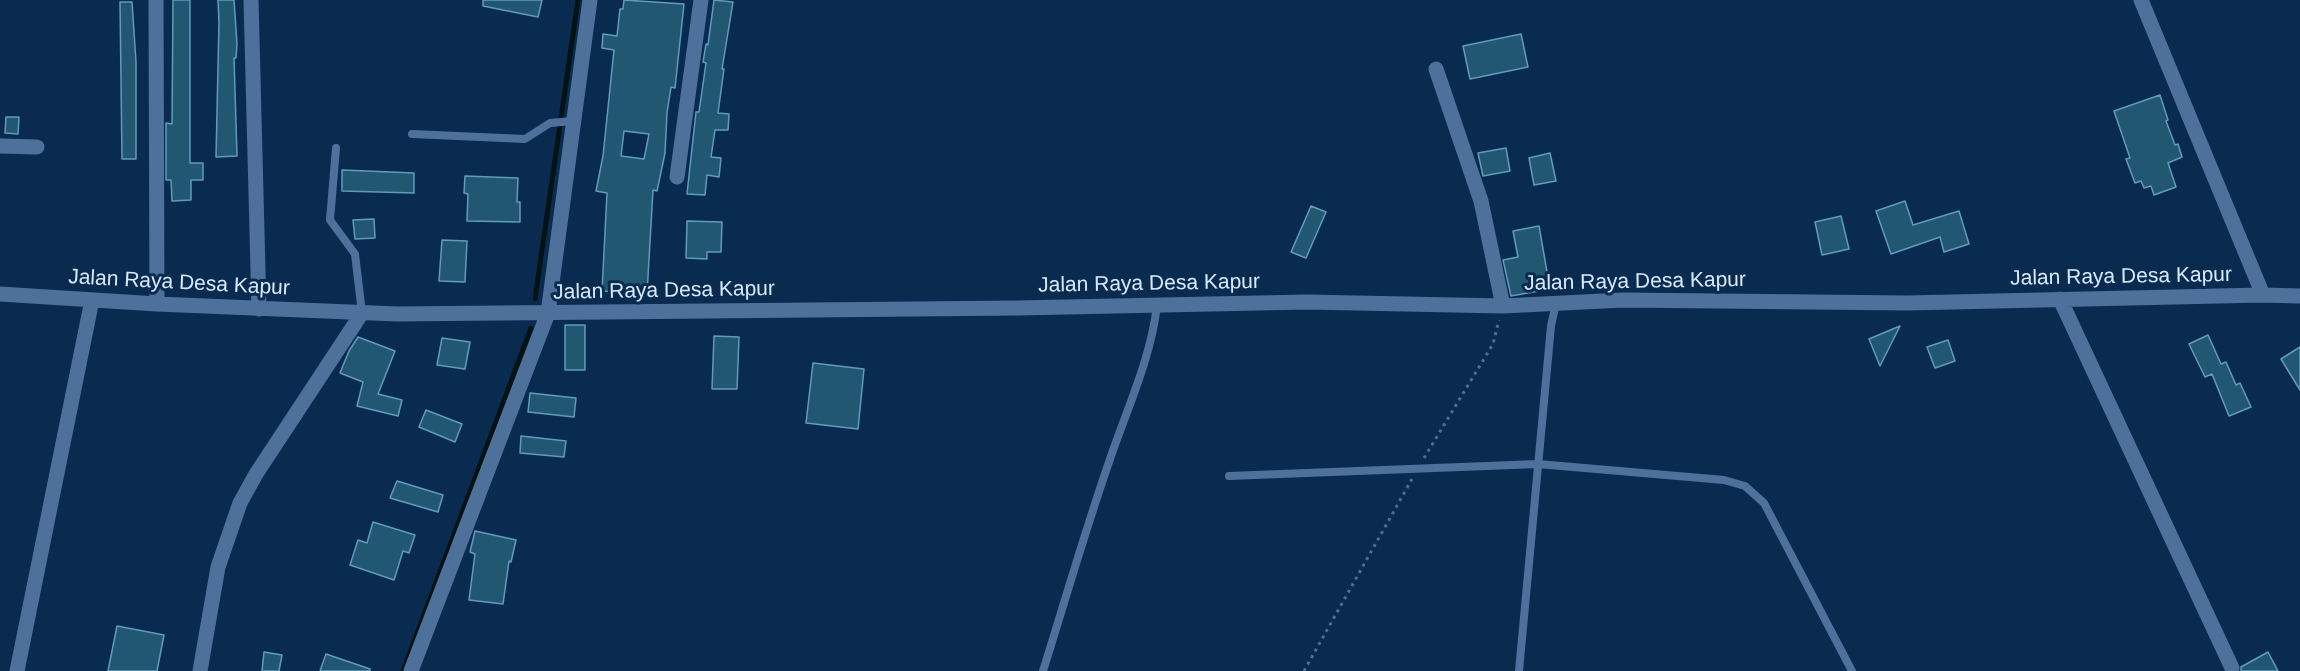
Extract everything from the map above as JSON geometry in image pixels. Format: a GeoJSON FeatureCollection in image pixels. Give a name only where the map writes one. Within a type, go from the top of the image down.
{"type":"FeatureCollection","features":[{"type":"Feature","properties":{"kind":"street"},"geometry":{"type":"LineString","coordinates":[[156,0],[157,304]]}},
{"type":"Feature","properties":{"kind":"street"},"geometry":{"type":"LineString","coordinates":[[251,0],[259,309]]}},
{"type":"Feature","properties":{"kind":"street"},"geometry":{"type":"LineString","coordinates":[[411,671],[548,313],[590,0]]}},
{"type":"Feature","properties":{"kind":"street"},"geometry":{"type":"LineString","coordinates":[[677,177],[701,0]]}},
{"type":"Feature","properties":{"kind":"street"},"geometry":{"type":"LineString","coordinates":[[2141,0],[2263,295]]}},
{"type":"Feature","properties":{"kind":"street"},"geometry":{"type":"LineString","coordinates":[[1436,69],[1481,201],[1503,306]]}},
{"type":"Feature","properties":{"kind":"street"},"geometry":{"type":"LineString","coordinates":[[0,146],[37,147]]}},
{"type":"Feature","properties":{"kind":"street","name":"Jalan Raya Desa Kapur"},"geometry":{"type":"LineString","coordinates":[[0,294],[362,313],[548,313],[1307,302],[1503,306],[1634,300],[1908,303],[2300,296]]}},
{"type":"Feature","properties":{"kind":"street"},"geometry":{"type":"LineString","coordinates":[[2060,299],[2232,668]]}},
{"type":"Feature","properties":{"kind":"street"},"geometry":{"type":"LineString","coordinates":[[17,671],[92,300]]}},
{"type":"Feature","properties":{"kind":"street"},"geometry":{"type":"LineString","coordinates":[[200,671],[218,567],[240,503],[256,474],[362,313]]}},
{"type":"Feature","properties":{"kind":"lane"},"geometry":{"type":"LineString","coordinates":[[412,134],[525,139],[550,123],[572,121]]}},
{"type":"Feature","properties":{"kind":"lane"},"geometry":{"type":"LineString","coordinates":[[336,148],[330,220],[355,255],[362,313]]}},
{"type":"Feature","properties":{"kind":"lane"},"geometry":{"type":"LineString","coordinates":[[1519,671],[1551,326],[1556,303]]}},
{"type":"Feature","properties":{"kind":"lane"},"geometry":{"type":"LineString","coordinates":[[1043,671],[1108,462],[1148,351],[1155,326],[1157,305]]}},
{"type":"Feature","properties":{"kind":"lane"},"geometry":{"type":"LineString","coordinates":[[1229,476],[1538,464],[1724,480],[1745,486],[1764,503],[1852,671]]}},
{"type":"Feature","properties":{"kind":"path"},"geometry":{"type":"LineString","coordinates":[[1304,671],[1418,468],[1493,344],[1503,306]]}},
{"type":"Feature","properties":{"kind":"building"},"geometry":{"type":"Polygon","coordinates":[[[173,0],[190,0],[190,163],[203,163],[203,180],[191,180],[191,200],[172,201],[171,180],[166,180],[166,123],[172,124],[173,0]]]}},
{"type":"Feature","properties":{"kind":"building"},"geometry":{"type":"Polygon","coordinates":[[[218,0],[234,0],[237,44],[236,58],[234,58],[237,156],[216,157],[218,0]]]}},
{"type":"Feature","properties":{"kind":"building"},"geometry":{"type":"Polygon","coordinates":[[[483,0],[542,0],[538,17],[483,6],[483,0]]]}},
{"type":"Feature","properties":{"kind":"building"},"geometry":{"type":"Polygon","coordinates":[[[624,0],[684,4],[675,88],[671,87],[667,113],[665,153],[657,191],[653,190],[647,294],[602,291],[607,193],[596,191],[603,156],[614,50],[602,48],[603,34],[617,36],[620,9],[623,9],[624,0]],[[624,131],[621,156],[644,159],[649,134],[624,131]]]}},
{"type":"Feature","properties":{"kind":"building"},"geometry":{"type":"Polygon","coordinates":[[[714,0],[733,2],[722,69],[724,69],[718,113],[729,114],[728,130],[715,130],[711,157],[721,158],[719,177],[707,175],[705,195],[687,194],[696,112],[699,112],[706,63],[703,62],[706,44],[708,45],[714,0]]]}},
{"type":"Feature","properties":{"kind":"building"},"geometry":{"type":"Polygon","coordinates":[[[120,2],[132,2],[136,62],[136,159],[122,159],[120,2]]]}},
{"type":"Feature","properties":{"kind":"building"},"geometry":{"type":"Polygon","coordinates":[[[1521,34],[1528,67],[1470,79],[1463,46],[1521,34]]]}},
{"type":"Feature","properties":{"kind":"building"},"geometry":{"type":"Polygon","coordinates":[[[2160,95],[2168,120],[2166,121],[2182,157],[2168,163],[2176,187],[2154,195],[2151,186],[2144,188],[2141,181],[2135,183],[2126,159],[2130,158],[2114,111],[2160,95]]]}},
{"type":"Feature","properties":{"kind":"building"},"geometry":{"type":"Polygon","coordinates":[[[6,117],[19,117],[18,134],[5,133],[6,117]]]}},
{"type":"Feature","properties":{"kind":"building"},"geometry":{"type":"Polygon","coordinates":[[[1506,148],[1510,171],[1483,176],[1478,153],[1506,148]]]}},
{"type":"Feature","properties":{"kind":"building"},"geometry":{"type":"Polygon","coordinates":[[[1550,153],[1556,181],[1534,185],[1529,158],[1550,153]]]}},
{"type":"Feature","properties":{"kind":"building"},"geometry":{"type":"Polygon","coordinates":[[[342,170],[414,173],[414,193],[342,191],[342,170]]]}},
{"type":"Feature","properties":{"kind":"building"},"geometry":{"type":"Polygon","coordinates":[[[465,176],[518,178],[517,202],[520,202],[520,222],[467,221],[468,194],[464,193],[465,176]]]}},
{"type":"Feature","properties":{"kind":"building"},"geometry":{"type":"Polygon","coordinates":[[[1905,201],[1913,225],[1959,211],[1969,244],[1944,252],[1940,237],[1891,254],[1876,211],[1905,201]]]}},
{"type":"Feature","properties":{"kind":"building"},"geometry":{"type":"Polygon","coordinates":[[[1311,206],[1326,212],[1306,258],[1291,252],[1311,206]]]}},
{"type":"Feature","properties":{"kind":"building"},"geometry":{"type":"Polygon","coordinates":[[[1841,216],[1849,249],[1822,255],[1815,222],[1841,216]]]}},
{"type":"Feature","properties":{"kind":"building"},"geometry":{"type":"Polygon","coordinates":[[[374,219],[375,238],[355,239],[353,220],[374,219]]]}},
{"type":"Feature","properties":{"kind":"building"},"geometry":{"type":"Polygon","coordinates":[[[687,221],[722,222],[721,252],[707,252],[707,259],[686,258],[687,221]]]}},
{"type":"Feature","properties":{"kind":"building"},"geometry":{"type":"Polygon","coordinates":[[[1539,226],[1550,289],[1511,296],[1503,260],[1518,257],[1513,231],[1539,226]]]}},
{"type":"Feature","properties":{"kind":"building"},"geometry":{"type":"Polygon","coordinates":[[[442,240],[467,241],[465,282],[439,281],[442,240]]]}},
{"type":"Feature","properties":{"kind":"building"},"geometry":{"type":"Polygon","coordinates":[[[565,325],[585,325],[585,370],[565,370],[565,325]]]}},
{"type":"Feature","properties":{"kind":"building"},"geometry":{"type":"Polygon","coordinates":[[[1900,326],[1880,366],[1869,339],[1900,326]]]}},
{"type":"Feature","properties":{"kind":"building"},"geometry":{"type":"Polygon","coordinates":[[[2208,335],[2221,364],[2226,362],[2236,385],[2240,383],[2251,407],[2229,416],[2212,374],[2205,377],[2189,344],[2208,335]]]}},
{"type":"Feature","properties":{"kind":"building"},"geometry":{"type":"Polygon","coordinates":[[[714,336],[739,337],[737,389],[712,389],[714,336]]]}},
{"type":"Feature","properties":{"kind":"building"},"geometry":{"type":"Polygon","coordinates":[[[358,337],[395,351],[378,394],[402,400],[398,416],[357,406],[363,382],[340,373],[358,337]]]}},
{"type":"Feature","properties":{"kind":"building"},"geometry":{"type":"Polygon","coordinates":[[[442,338],[470,342],[465,369],[437,365],[442,338]]]}},
{"type":"Feature","properties":{"kind":"building"},"geometry":{"type":"Polygon","coordinates":[[[1948,340],[1955,361],[1935,368],[1927,347],[1948,340]]]}},
{"type":"Feature","properties":{"kind":"building"},"geometry":{"type":"Polygon","coordinates":[[[2300,347],[2300,390],[2281,359],[2300,347]]]}},
{"type":"Feature","properties":{"kind":"building"},"geometry":{"type":"Polygon","coordinates":[[[813,363],[864,369],[858,429],[806,423],[813,363]]]}},
{"type":"Feature","properties":{"kind":"building"},"geometry":{"type":"Polygon","coordinates":[[[530,393],[576,398],[574,417],[528,412],[530,393]]]}},
{"type":"Feature","properties":{"kind":"building"},"geometry":{"type":"Polygon","coordinates":[[[426,410],[462,424],[455,442],[419,427],[426,410]]]}},
{"type":"Feature","properties":{"kind":"building"},"geometry":{"type":"Polygon","coordinates":[[[521,436],[566,441],[564,457],[520,453],[521,436]]]}},
{"type":"Feature","properties":{"kind":"building"},"geometry":{"type":"Polygon","coordinates":[[[397,481],[443,495],[438,512],[390,498],[397,481]]]}},
{"type":"Feature","properties":{"kind":"building"},"geometry":{"type":"Polygon","coordinates":[[[373,522],[415,535],[409,553],[403,551],[394,580],[350,565],[358,540],[367,543],[373,522]]]}},
{"type":"Feature","properties":{"kind":"building"},"geometry":{"type":"Polygon","coordinates":[[[475,531],[516,540],[511,562],[509,561],[503,604],[469,600],[475,554],[470,552],[475,531]]]}},
{"type":"Feature","properties":{"kind":"building"},"geometry":{"type":"Polygon","coordinates":[[[117,626],[164,635],[157,671],[108,671],[117,626]]]}},
{"type":"Feature","properties":{"kind":"building"},"geometry":{"type":"Polygon","coordinates":[[[264,652],[282,655],[279,671],[262,671],[264,652]]]}},
{"type":"Feature","properties":{"kind":"building"},"geometry":{"type":"Polygon","coordinates":[[[2268,652],[2278,671],[2241,671],[2241,667],[2268,652]]]}},
{"type":"Feature","properties":{"kind":"building"},"geometry":{"type":"Polygon","coordinates":[[[326,654],[370,669],[370,671],[320,671],[326,654]]]}},
{"type":"Feature","properties":{"kind":"waterway"},"geometry":{"type":"LineString","coordinates":[[535,299],[578,0]]}},
{"type":"Feature","properties":{"kind":"waterway"},"geometry":{"type":"LineString","coordinates":[[403,671],[531,328]]}}]}
